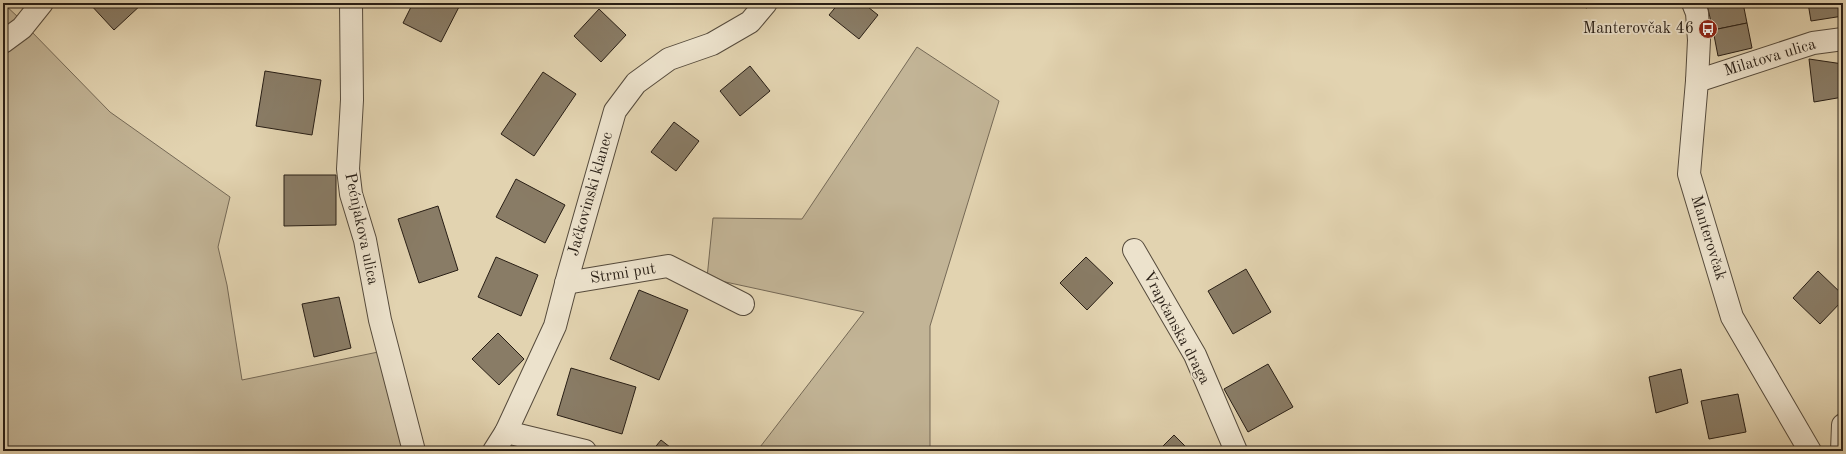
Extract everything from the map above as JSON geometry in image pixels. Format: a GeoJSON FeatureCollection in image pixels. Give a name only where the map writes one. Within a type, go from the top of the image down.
{"type":"FeatureCollection","features":[{"type":"Feature","properties":{"kind":"street"},"geometry":{"type":"LineString","coordinates":[[3,42],[22,28],[42,3]]}},
{"type":"Feature","properties":{"kind":"street","name":"Pećnjakova ulica"},"geometry":{"type":"LineString","coordinates":[[351,3],[352,100],[348,169],[351,194],[365,240],[380,320],[414,451]]}},
{"type":"Feature","properties":{"kind":"street","name":"Jačkovinski klanec"},"geometry":{"type":"LineString","coordinates":[[494,451],[506,432],[555,326],[615,111],[636,83],[668,59],[712,44],[750,22],[766,3]]}},
{"type":"Feature","properties":{"kind":"street","name":"Manterovčak"},"geometry":{"type":"LineString","coordinates":[[1693,3],[1696,13],[1699,40],[1698,81],[1689,174],[1732,317],[1810,451]]}},
{"type":"Feature","properties":{"kind":"street","name":"Milatova ulica"},"geometry":{"type":"LineString","coordinates":[[1698,81],[1813,43],[1843,39]]}},
{"type":"Feature","properties":{"kind":"street","name":"Vrapčanska draga"},"geometry":{"type":"LineString","coordinates":[[1134,250],[1195,355],[1236,451]]}},
{"type":"Feature","properties":{"kind":"street","name":"Strmi put"},"geometry":{"type":"LineString","coordinates":[[566,283],[668,266],[743,304]]}},
{"type":"Feature","properties":{"kind":"street"},"geometry":{"type":"LineString","coordinates":[[1842,451],[1843,425]]}},
{"type":"Feature","properties":{"kind":"street"},"geometry":{"type":"LineString","coordinates":[[506,432],[585,451]]}},
{"type":"Feature","properties":{"kind":"shaded area"},"geometry":{"type":"Polygon","coordinates":[[[3,3],[19,18],[3,31],[3,3]]]}},
{"type":"Feature","properties":{"kind":"shaded area"},"geometry":{"type":"Polygon","coordinates":[[[29,29],[110,112],[230,197],[218,247],[227,285],[242,380],[383,351],[408,451],[3,451],[3,51],[29,29]]]}},
{"type":"Feature","properties":{"kind":"shaded area"},"geometry":{"type":"Polygon","coordinates":[[[917,47],[999,101],[930,326],[930,451],[757,451],[864,312],[707,278],[713,218],[802,219],[917,47]]]}},
{"type":"Feature","properties":{"kind":"building"},"geometry":{"type":"Polygon","coordinates":[[[89,3],[143,3],[114,30],[89,3]]]}},
{"type":"Feature","properties":{"kind":"building"},"geometry":{"type":"Polygon","coordinates":[[[413,3],[461,3],[441,42],[403,23],[413,3]]]}},
{"type":"Feature","properties":{"kind":"building"},"geometry":{"type":"Polygon","coordinates":[[[839,3],[863,3],[878,15],[859,39],[829,15],[839,3]]]}},
{"type":"Feature","properties":{"kind":"building"},"geometry":{"type":"Polygon","coordinates":[[[1570,3],[1588,3],[1587,8],[1570,3]]]}},
{"type":"Feature","properties":{"kind":"building"},"geometry":{"type":"Polygon","coordinates":[[[1715,3],[1743,3],[1747,23],[1713,30],[1707,5],[1715,3]]]}},
{"type":"Feature","properties":{"kind":"building"},"geometry":{"type":"Polygon","coordinates":[[[1808,3],[1841,3],[1843,16],[1811,21],[1808,3]]]}},
{"type":"Feature","properties":{"kind":"building"},"geometry":{"type":"Polygon","coordinates":[[[599,9],[626,35],[601,62],[574,36],[599,9]]]}},
{"type":"Feature","properties":{"kind":"building"},"geometry":{"type":"Polygon","coordinates":[[[1747,23],[1752,48],[1718,56],[1713,30],[1747,23]]]}},
{"type":"Feature","properties":{"kind":"building"},"geometry":{"type":"Polygon","coordinates":[[[1809,59],[1843,64],[1843,97],[1814,102],[1809,59]]]}},
{"type":"Feature","properties":{"kind":"building"},"geometry":{"type":"Polygon","coordinates":[[[750,66],[770,91],[740,116],[720,91],[750,66]]]}},
{"type":"Feature","properties":{"kind":"building"},"geometry":{"type":"Polygon","coordinates":[[[265,71],[321,80],[312,135],[256,126],[265,71]]]}},
{"type":"Feature","properties":{"kind":"building"},"geometry":{"type":"Polygon","coordinates":[[[543,72],[576,94],[534,156],[501,134],[543,72]]]}},
{"type":"Feature","properties":{"kind":"building"},"geometry":{"type":"Polygon","coordinates":[[[674,122],[699,141],[676,171],[651,152],[674,122]]]}},
{"type":"Feature","properties":{"kind":"building"},"geometry":{"type":"Polygon","coordinates":[[[284,175],[336,175],[336,225],[284,226],[284,175]]]}},
{"type":"Feature","properties":{"kind":"building"},"geometry":{"type":"Polygon","coordinates":[[[516,179],[565,205],[545,243],[496,217],[516,179]]]}},
{"type":"Feature","properties":{"kind":"building"},"geometry":{"type":"Polygon","coordinates":[[[438,206],[458,270],[419,283],[398,219],[438,206]]]}},
{"type":"Feature","properties":{"kind":"building"},"geometry":{"type":"Polygon","coordinates":[[[496,257],[538,275],[521,316],[478,297],[496,257]]]}},
{"type":"Feature","properties":{"kind":"building"},"geometry":{"type":"Polygon","coordinates":[[[1086,257],[1113,283],[1087,310],[1060,283],[1086,257]]]}},
{"type":"Feature","properties":{"kind":"building"},"geometry":{"type":"Polygon","coordinates":[[[1246,269],[1271,312],[1233,334],[1208,291],[1246,269]]]}},
{"type":"Feature","properties":{"kind":"building"},"geometry":{"type":"Polygon","coordinates":[[[1818,271],[1843,295],[1843,300],[1820,324],[1793,298],[1818,271]]]}},
{"type":"Feature","properties":{"kind":"building"},"geometry":{"type":"Polygon","coordinates":[[[639,290],[688,310],[659,380],[610,359],[639,290]]]}},
{"type":"Feature","properties":{"kind":"building"},"geometry":{"type":"Polygon","coordinates":[[[339,297],[351,348],[314,357],[302,304],[339,297]]]}},
{"type":"Feature","properties":{"kind":"building"},"geometry":{"type":"Polygon","coordinates":[[[498,333],[524,359],[499,385],[472,359],[498,333]]]}},
{"type":"Feature","properties":{"kind":"building"},"geometry":{"type":"Polygon","coordinates":[[[1268,364],[1293,407],[1248,432],[1224,389],[1268,364]]]}},
{"type":"Feature","properties":{"kind":"building"},"geometry":{"type":"Polygon","coordinates":[[[571,368],[636,387],[622,434],[557,415],[571,368]]]}},
{"type":"Feature","properties":{"kind":"building"},"geometry":{"type":"Polygon","coordinates":[[[1681,369],[1688,403],[1656,413],[1649,377],[1681,369]]]}},
{"type":"Feature","properties":{"kind":"building"},"geometry":{"type":"Polygon","coordinates":[[[1738,394],[1746,432],[1709,439],[1701,401],[1738,394]]]}},
{"type":"Feature","properties":{"kind":"building"},"geometry":{"type":"Polygon","coordinates":[[[1174,435],[1190,451],[1158,451],[1174,435]]]}},
{"type":"Feature","properties":{"kind":"building"},"geometry":{"type":"Polygon","coordinates":[[[661,440],[675,451],[652,451],[661,440]]]}},
{"type":"Feature","properties":{"kind":"place","name":"Manterovčak 46"},"geometry":{"type":"Point","coordinates":[1708,29]}}]}
